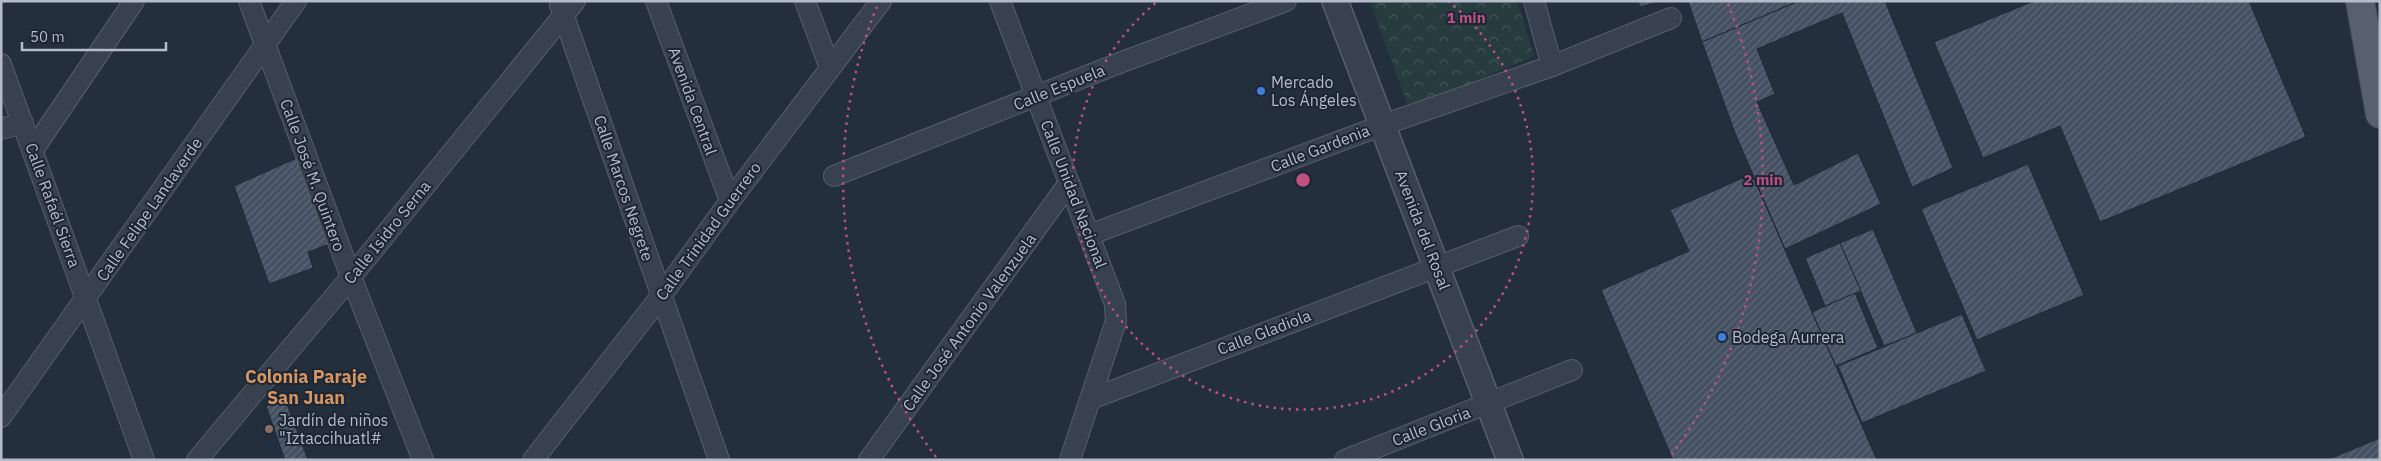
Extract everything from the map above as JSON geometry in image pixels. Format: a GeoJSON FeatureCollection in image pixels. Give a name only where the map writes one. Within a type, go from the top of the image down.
{"type":"FeatureCollection","features":[{"type":"Feature","properties":{"kind":"main road"},"geometry":{"type":"LineString","coordinates":[[2360,1],[2380,114]]}},
{"type":"Feature","properties":{"kind":"street"},"geometry":{"type":"LineString","coordinates":[[33,150],[134,1]]}},
{"type":"Feature","properties":{"kind":"street","name":"Calle José M. Quintero"},"geometry":{"type":"LineString","coordinates":[[249,1],[351,277],[423,460]]}},
{"type":"Feature","properties":{"kind":"street","name":"Calle Felipe Landaverde"},"geometry":{"type":"LineString","coordinates":[[1,417],[296,1]]}},
{"type":"Feature","properties":{"kind":"street","name":"Avenida Central"},"geometry":{"type":"LineString","coordinates":[[656,1],[730,201]]}},
{"type":"Feature","properties":{"kind":"street"},"geometry":{"type":"LineString","coordinates":[[805,1],[830,68]]}},
{"type":"Feature","properties":{"kind":"street","name":"Calle Trinidad Guerrero"},"geometry":{"type":"LineString","coordinates":[[533,460],[661,296],[881,1]]}},
{"type":"Feature","properties":{"kind":"street","name":"Calle Unidad Nacional"},"geometry":{"type":"LineString","coordinates":[[1000,1],[1116,304],[1116,321],[1091,399]]}},
{"type":"Feature","properties":{"kind":"street","name":"Calle Espuela"},"geometry":{"type":"LineString","coordinates":[[834,176],[1036,96],[1286,1]]}},
{"type":"Feature","properties":{"kind":"street","name":"Avenida del Rosal"},"geometry":{"type":"LineString","coordinates":[[1335,1],[1510,460]]}},
{"type":"Feature","properties":{"kind":"street"},"geometry":{"type":"LineString","coordinates":[[1534,1],[1552,66]]}},
{"type":"Feature","properties":{"kind":"street","name":"Calle Isidro Serna"},"geometry":{"type":"LineString","coordinates":[[197,460],[351,277],[566,6]]}},
{"type":"Feature","properties":{"kind":"street","name":"Calle Marcos Negrete"},"geometry":{"type":"LineString","coordinates":[[566,6],[661,296],[719,460]]}},
{"type":"Feature","properties":{"kind":"street","name":"Calle Gardenia"},"geometry":{"type":"LineString","coordinates":[[1089,235],[1383,125],[1552,66],[1671,18]]}},
{"type":"Feature","properties":{"kind":"street","name":"Calle Rafaél Sierra"},"geometry":{"type":"LineString","coordinates":[[1,64],[144,460]]}},
{"type":"Feature","properties":{"kind":"street"},"geometry":{"type":"LineString","coordinates":[[1,129],[23,123]]}},
{"type":"Feature","properties":{"kind":"street","name":"Calle José Antonio Valenzuela"},"geometry":{"type":"LineString","coordinates":[[869,460],[1069,183]]}},
{"type":"Feature","properties":{"kind":"street","name":"Calle Gladiola"},"geometry":{"type":"LineString","coordinates":[[1091,399],[1518,236]]}},
{"type":"Feature","properties":{"kind":"street","name":"Calle Gloria"},"geometry":{"type":"LineString","coordinates":[[1345,460],[1572,370]]}},
{"type":"Feature","properties":{"kind":"street"},"geometry":{"type":"LineString","coordinates":[[1070,460],[1091,399]]}},
{"type":"Feature","properties":{"kind":"green space"},"geometry":{"type":"Polygon","coordinates":[[[1370,1],[1517,1],[1534,56],[1409,109],[1370,1]]]}},
{"type":"Feature","properties":{"kind":"building"},"geometry":{"type":"Polygon","coordinates":[[[1638,1],[1661,1],[1640,7],[1638,1]]]}},
{"type":"Feature","properties":{"kind":"building"},"geometry":{"type":"Polygon","coordinates":[[[1688,1],[1799,1],[1702,42],[1688,1]]]}},
{"type":"Feature","properties":{"kind":"building"},"geometry":{"type":"Polygon","coordinates":[[[1799,1],[1885,1],[1953,168],[1912,187],[1842,13],[1757,49],[1775,94],[1757,102],[1794,185],[1858,153],[1881,204],[1785,249],[1735,133],[1702,42],[1799,1]]]}},
{"type":"Feature","properties":{"kind":"building"},"geometry":{"type":"Polygon","coordinates":[[[2034,1],[2249,1],[2306,137],[2100,222],[2060,126],[1983,158],[1934,42],[2034,1]]]}},
{"type":"Feature","properties":{"kind":"building"},"geometry":{"type":"Polygon","coordinates":[[[297,158],[329,244],[308,252],[313,268],[269,284],[234,186],[297,158]]]}},
{"type":"Feature","properties":{"kind":"building"},"geometry":{"type":"Polygon","coordinates":[[[2028,164],[2084,295],[1977,340],[1921,209],[2028,164]]]}},
{"type":"Feature","properties":{"kind":"building","name":"Bodega Aurrera"},"geometry":{"type":"Polygon","coordinates":[[[1752,174],[1877,460],[1673,460],[1601,290],[1689,251],[1670,210],[1752,174]]]}},
{"type":"Feature","properties":{"kind":"building"},"geometry":{"type":"Polygon","coordinates":[[[1873,229],[1917,333],[1884,346],[1840,243],[1873,229]]]}},
{"type":"Feature","properties":{"kind":"building"},"geometry":{"type":"Polygon","coordinates":[[[1840,243],[1861,291],[1825,306],[1805,258],[1840,243]]]}},
{"type":"Feature","properties":{"kind":"building"},"geometry":{"type":"Polygon","coordinates":[[[1855,293],[1878,348],[1836,366],[1812,312],[1855,293]]]}},
{"type":"Feature","properties":{"kind":"building"},"geometry":{"type":"Polygon","coordinates":[[[1962,314],[1986,371],[1862,423],[1838,366],[1962,314]]]}},
{"type":"Feature","properties":{"kind":"building"},"geometry":{"type":"Polygon","coordinates":[[[285,399],[308,460],[285,460],[266,406],[285,399]]]}},
{"type":"Feature","properties":{"kind":"building"},"geometry":{"type":"Polygon","coordinates":[[[2380,438],[2380,460],[2327,460],[2380,438]]]}},
{"type":"Feature","properties":{"kind":"place","name":"Mercado Los Ángeles"},"geometry":{"type":"Point","coordinates":[1261,91]}},
{"type":"Feature","properties":{"kind":"place","name":"Bodega Aurrera"},"geometry":{"type":"Point","coordinates":[1722,337]}},
{"type":"Feature","properties":{"kind":"place","name":"Jardín de niños \"Iztaccihuatl#"},"geometry":{"type":"Point","coordinates":[269,429]}},
{"type":"Feature","properties":{"kind":"district","name":"Colonia Paraje San Juan"},"geometry":{"type":"Point","coordinates":[306,386]}}]}
